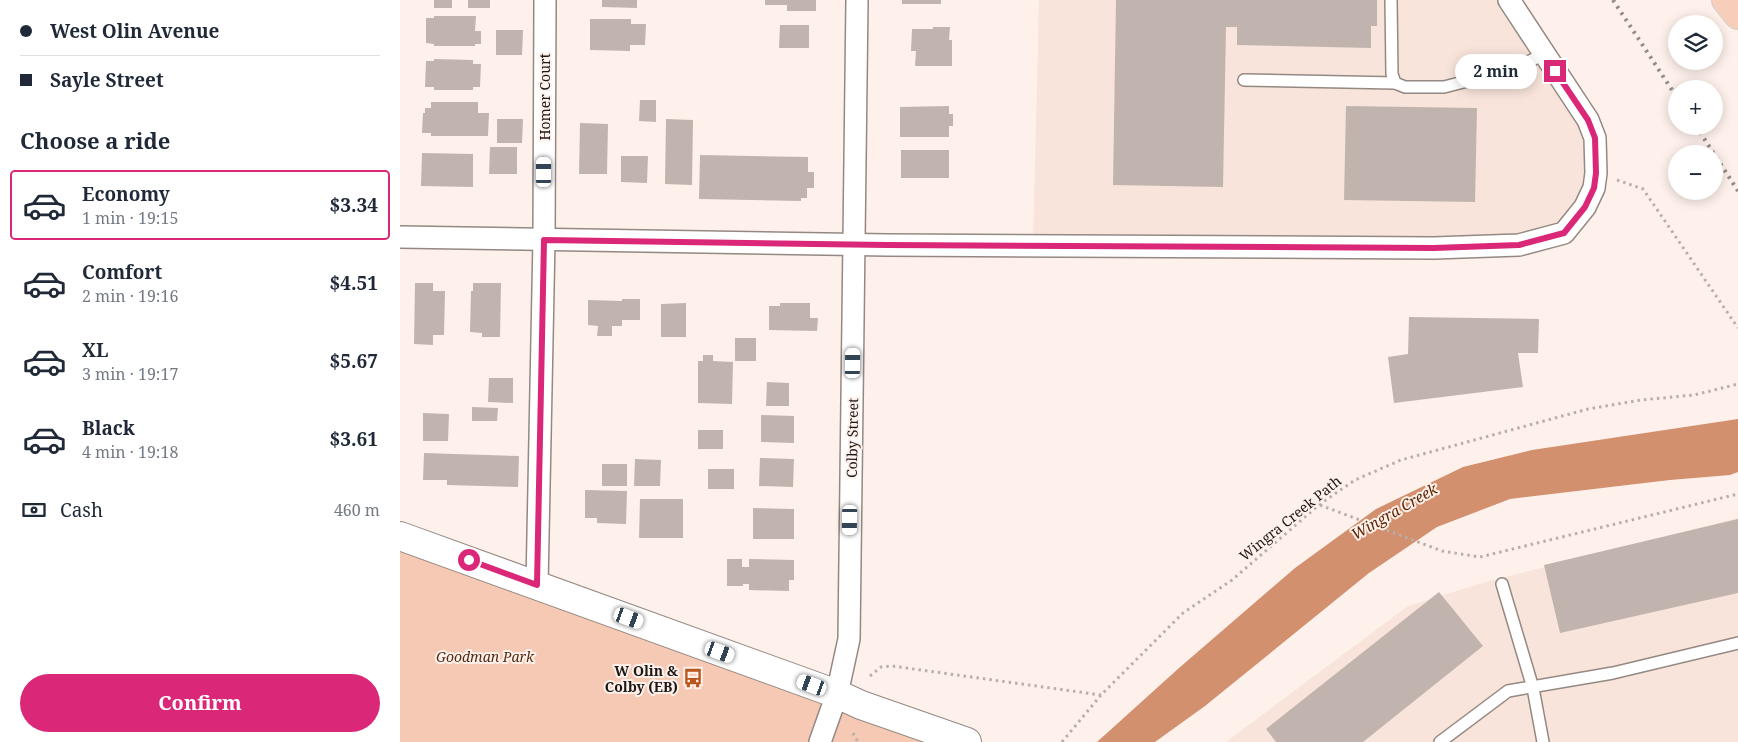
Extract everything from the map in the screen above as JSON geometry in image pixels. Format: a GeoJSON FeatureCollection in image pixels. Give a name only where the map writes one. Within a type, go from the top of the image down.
{"type":"FeatureCollection","features":[{"type":"Feature","properties":{"kind":"main road"},"geometry":{"type":"LineString","coordinates":[[1726,0],[1738,15]]}},
{"type":"Feature","properties":{"kind":"street","name":"Homer Court"},"geometry":{"type":"LineString","coordinates":[[537,585],[544,240],[545,0]]}},
{"type":"Feature","properties":{"kind":"street","name":"Colby Street"},"geometry":{"type":"LineString","coordinates":[[820,742],[837,694],[849,639],[857,0]]}},
{"type":"Feature","properties":{"kind":"street"},"geometry":{"type":"LineString","coordinates":[[400,237],[854,244],[1424,248],[1519,245],[1564,233],[1585,207],[1594,188],[1596,173],[1595,138],[1588,120],[1508,0]]}},
{"type":"Feature","properties":{"kind":"street"},"geometry":{"type":"LineString","coordinates":[[400,536],[837,694],[861,705],[968,742]]}},
{"type":"Feature","properties":{"kind":"lane"},"geometry":{"type":"LineString","coordinates":[[1391,0],[1392,74],[1395,83]]}},
{"type":"Feature","properties":{"kind":"lane"},"geometry":{"type":"LineString","coordinates":[[1244,80],[1395,83],[1405,87],[1444,87],[1514,69],[1544,54]]}},
{"type":"Feature","properties":{"kind":"lane"},"geometry":{"type":"LineString","coordinates":[[1502,584],[1533,688],[1543,742]]}},
{"type":"Feature","properties":{"kind":"lane"},"geometry":{"type":"LineString","coordinates":[[1440,742],[1508,692],[1613,673],[1738,643]]}},
{"type":"Feature","properties":{"kind":"path"},"geometry":{"type":"LineString","coordinates":[[1596,173],[1643,189],[1738,328]]}},
{"type":"Feature","properties":{"kind":"path","name":"Wingra Creek Path"},"geometry":{"type":"LineString","coordinates":[[1062,742],[1102,696],[1183,613],[1232,580],[1320,504],[1355,480],[1401,460],[1588,409],[1641,400],[1694,395],[1738,384]]}},
{"type":"Feature","properties":{"kind":"path"},"geometry":{"type":"LineString","coordinates":[[1320,504],[1442,551],[1480,558],[1738,494]]}},
{"type":"Feature","properties":{"kind":"path"},"geometry":{"type":"LineString","coordinates":[[870,676],[880,667],[892,666],[1102,696]]}},
{"type":"Feature","properties":{"kind":"path"},"geometry":{"type":"LineString","coordinates":[[853,733],[858,742]]}},
{"type":"Feature","properties":{"kind":"shaded area"},"geometry":{"type":"Polygon","coordinates":[[[1039,0],[1509,0],[1588,120],[1596,173],[1564,233],[1519,245],[1033,246],[1039,0]]]}},
{"type":"Feature","properties":{"kind":"shaded area"},"geometry":{"type":"Polygon","coordinates":[[[1738,518],[1738,742],[1226,742],[1408,606],[1489,581],[1738,518]]]}},
{"type":"Feature","properties":{"kind":"green space","name":"Goodman Park"},"geometry":{"type":"Polygon","coordinates":[[[400,536],[967,742],[400,742],[400,536]]]}},
{"type":"Feature","properties":{"kind":"water","name":"Wingra Creek"},"geometry":{"type":"Polygon","coordinates":[[[1738,419],[1738,472],[1730,475],[1670,480],[1510,499],[1437,527],[1369,573],[1205,706],[1155,742],[1097,742],[1295,568],[1376,509],[1463,467],[1532,450],[1738,419]]]}},
{"type":"Feature","properties":{"kind":"building"},"geometry":{"type":"Polygon","coordinates":[[[434,0],[452,0],[452,8],[434,8],[434,0]]]}},
{"type":"Feature","properties":{"kind":"building"},"geometry":{"type":"Polygon","coordinates":[[[468,0],[490,0],[490,8],[468,8],[468,0]]]}},
{"type":"Feature","properties":{"kind":"building"},"geometry":{"type":"Polygon","coordinates":[[[602,0],[637,0],[637,8],[602,7],[602,0]]]}},
{"type":"Feature","properties":{"kind":"building"},"geometry":{"type":"Polygon","coordinates":[[[765,0],[816,0],[816,11],[787,11],[787,5],[765,5],[765,0]]]}},
{"type":"Feature","properties":{"kind":"building"},"geometry":{"type":"Polygon","coordinates":[[[902,0],[941,0],[941,4],[902,4],[902,0]]]}},
{"type":"Feature","properties":{"kind":"building"},"geometry":{"type":"Polygon","coordinates":[[[1116,0],[1377,0],[1377,26],[1371,26],[1371,48],[1237,45],[1237,27],[1226,27],[1223,187],[1113,185],[1116,0]]]}},
{"type":"Feature","properties":{"kind":"building"},"geometry":{"type":"Polygon","coordinates":[[[434,16],[476,16],[475,31],[481,31],[481,44],[475,44],[475,46],[434,46],[434,44],[426,43],[426,18],[434,18],[434,16]]]}},
{"type":"Feature","properties":{"kind":"building"},"geometry":{"type":"Polygon","coordinates":[[[590,19],[631,19],[631,24],[646,24],[645,45],[630,45],[630,51],[590,50],[590,19]]]}},
{"type":"Feature","properties":{"kind":"building"},"geometry":{"type":"Polygon","coordinates":[[[780,25],[809,25],[809,48],[779,48],[780,25]]]}},
{"type":"Feature","properties":{"kind":"building"},"geometry":{"type":"Polygon","coordinates":[[[933,27],[950,27],[949,40],[952,40],[952,66],[915,66],[916,51],[911,51],[912,29],[933,29],[933,27]]]}},
{"type":"Feature","properties":{"kind":"building"},"geometry":{"type":"Polygon","coordinates":[[[496,30],[523,30],[522,55],[496,55],[496,30]]]}},
{"type":"Feature","properties":{"kind":"building"},"geometry":{"type":"Polygon","coordinates":[[[434,59],[473,60],[473,64],[481,64],[480,87],[473,87],[473,90],[434,90],[434,87],[425,87],[426,61],[434,61],[434,59]]]}},
{"type":"Feature","properties":{"kind":"building"},"geometry":{"type":"Polygon","coordinates":[[[640,100],[656,100],[656,122],[639,121],[640,100]]]}},
{"type":"Feature","properties":{"kind":"building"},"geometry":{"type":"Polygon","coordinates":[[[431,102],[478,102],[478,113],[489,113],[488,136],[431,136],[431,133],[422,133],[423,113],[425,113],[425,108],[431,108],[431,102]]]}},
{"type":"Feature","properties":{"kind":"building"},"geometry":{"type":"Polygon","coordinates":[[[949,106],[949,114],[953,114],[953,126],[949,126],[949,137],[900,137],[900,107],[949,106]]]}},
{"type":"Feature","properties":{"kind":"building"},"geometry":{"type":"Polygon","coordinates":[[[1346,106],[1477,108],[1475,202],[1344,200],[1346,106]]]}},
{"type":"Feature","properties":{"kind":"building"},"geometry":{"type":"Polygon","coordinates":[[[497,119],[523,119],[522,143],[497,143],[497,119]]]}},
{"type":"Feature","properties":{"kind":"building"},"geometry":{"type":"Polygon","coordinates":[[[666,119],[693,120],[692,185],[665,184],[666,119]]]}},
{"type":"Feature","properties":{"kind":"building"},"geometry":{"type":"Polygon","coordinates":[[[580,123],[608,124],[607,174],[579,174],[580,123]]]}},
{"type":"Feature","properties":{"kind":"building"},"geometry":{"type":"Polygon","coordinates":[[[490,147],[517,147],[517,174],[489,174],[490,147]]]}},
{"type":"Feature","properties":{"kind":"building"},"geometry":{"type":"Polygon","coordinates":[[[901,150],[949,150],[949,178],[901,178],[901,150]]]}},
{"type":"Feature","properties":{"kind":"building"},"geometry":{"type":"Polygon","coordinates":[[[422,153],[473,154],[473,187],[421,186],[422,153]]]}},
{"type":"Feature","properties":{"kind":"building"},"geometry":{"type":"Polygon","coordinates":[[[700,155],[808,157],[808,172],[814,172],[814,188],[807,188],[807,198],[801,198],[801,201],[699,199],[700,155]]]}},
{"type":"Feature","properties":{"kind":"building"},"geometry":{"type":"Polygon","coordinates":[[[621,156],[648,156],[647,183],[621,182],[621,156]]]}},
{"type":"Feature","properties":{"kind":"building"},"geometry":{"type":"Polygon","coordinates":[[[415,283],[433,283],[433,291],[445,291],[444,335],[433,335],[433,345],[414,344],[415,283]]]}},
{"type":"Feature","properties":{"kind":"building"},"geometry":{"type":"Polygon","coordinates":[[[473,283],[501,283],[500,337],[482,337],[482,333],[470,332],[471,291],[473,291],[473,283]]]}},
{"type":"Feature","properties":{"kind":"building"},"geometry":{"type":"Polygon","coordinates":[[[622,299],[640,299],[640,320],[622,320],[622,326],[612,326],[612,336],[597,336],[598,326],[588,325],[588,300],[622,301],[622,299]]]}},
{"type":"Feature","properties":{"kind":"building"},"geometry":{"type":"Polygon","coordinates":[[[686,303],[686,337],[661,337],[661,304],[686,303]]]}},
{"type":"Feature","properties":{"kind":"building"},"geometry":{"type":"Polygon","coordinates":[[[780,303],[810,303],[810,318],[818,318],[817,331],[769,330],[769,306],[780,306],[780,303]]]}},
{"type":"Feature","properties":{"kind":"building"},"geometry":{"type":"Polygon","coordinates":[[[1409,317],[1539,319],[1538,353],[1518,353],[1523,387],[1394,403],[1388,357],[1408,354],[1409,317]]]}},
{"type":"Feature","properties":{"kind":"building"},"geometry":{"type":"Polygon","coordinates":[[[735,338],[756,338],[756,361],[735,361],[735,338]]]}},
{"type":"Feature","properties":{"kind":"building"},"geometry":{"type":"Polygon","coordinates":[[[703,355],[713,355],[713,361],[733,362],[732,404],[698,403],[698,361],[703,361],[703,355]]]}},
{"type":"Feature","properties":{"kind":"building"},"geometry":{"type":"Polygon","coordinates":[[[489,378],[513,378],[513,403],[488,402],[489,378]]]}},
{"type":"Feature","properties":{"kind":"building"},"geometry":{"type":"Polygon","coordinates":[[[767,382],[789,383],[789,406],[766,406],[767,382]]]}},
{"type":"Feature","properties":{"kind":"building"},"geometry":{"type":"Polygon","coordinates":[[[472,407],[498,408],[497,421],[472,421],[472,407]]]}},
{"type":"Feature","properties":{"kind":"building"},"geometry":{"type":"Polygon","coordinates":[[[423,413],[449,414],[448,441],[423,441],[423,413]]]}},
{"type":"Feature","properties":{"kind":"building"},"geometry":{"type":"Polygon","coordinates":[[[761,415],[794,416],[794,443],[761,442],[761,415]]]}},
{"type":"Feature","properties":{"kind":"building"},"geometry":{"type":"Polygon","coordinates":[[[698,430],[723,430],[723,449],[698,449],[698,430]]]}},
{"type":"Feature","properties":{"kind":"building"},"geometry":{"type":"Polygon","coordinates":[[[424,453],[519,456],[518,487],[447,485],[447,480],[423,480],[424,453]]]}},
{"type":"Feature","properties":{"kind":"building"},"geometry":{"type":"Polygon","coordinates":[[[760,458],[794,459],[793,487],[759,486],[760,458]]]}},
{"type":"Feature","properties":{"kind":"building"},"geometry":{"type":"Polygon","coordinates":[[[635,459],[661,460],[660,486],[634,486],[635,459]]]}},
{"type":"Feature","properties":{"kind":"building"},"geometry":{"type":"Polygon","coordinates":[[[602,464],[627,464],[627,486],[602,486],[602,464]]]}},
{"type":"Feature","properties":{"kind":"building"},"geometry":{"type":"Polygon","coordinates":[[[708,469],[734,469],[734,489],[708,489],[708,469]]]}},
{"type":"Feature","properties":{"kind":"building"},"geometry":{"type":"Polygon","coordinates":[[[585,490],[627,491],[626,524],[597,523],[597,518],[585,518],[585,490]]]}},
{"type":"Feature","properties":{"kind":"building"},"geometry":{"type":"Polygon","coordinates":[[[640,499],[683,499],[683,538],[639,538],[640,499]]]}},
{"type":"Feature","properties":{"kind":"building"},"geometry":{"type":"Polygon","coordinates":[[[753,508],[794,509],[794,539],[753,539],[753,508]]]}},
{"type":"Feature","properties":{"kind":"building"},"geometry":{"type":"Polygon","coordinates":[[[1738,519],[1738,593],[1560,633],[1544,565],[1738,519]]]}},
{"type":"Feature","properties":{"kind":"building"},"geometry":{"type":"Polygon","coordinates":[[[727,559],[742,559],[742,567],[749,567],[749,559],[794,560],[794,580],[789,580],[789,591],[749,590],[749,584],[727,586],[727,559]]]}},
{"type":"Feature","properties":{"kind":"building"},"geometry":{"type":"Polygon","coordinates":[[[1439,592],[1483,646],[1363,742],[1276,742],[1266,729],[1439,592]]]}},
{"type":"Feature","properties":{"kind":"railway"},"geometry":{"type":"LineString","coordinates":[[1613,0],[1668,84]]}},
{"type":"Feature","properties":{"kind":"railway"},"geometry":{"type":"LineString","coordinates":[[1702,135],[1738,191]]}},
{"type":"Feature","properties":{"kind":"place","name":"W Olin & Colby (EB)"},"geometry":{"type":"Point","coordinates":[693,678]}},
{"type":"Feature","properties":{"kind":"route"},"geometry":{"type":"LineString","coordinates":[[469,560],[537,585],[544,240],[923,245],[1434,248],[1519,245],[1564,233],[1585,207],[1594,188],[1596,173],[1595,138],[1588,120],[1555,71]]}}]}
